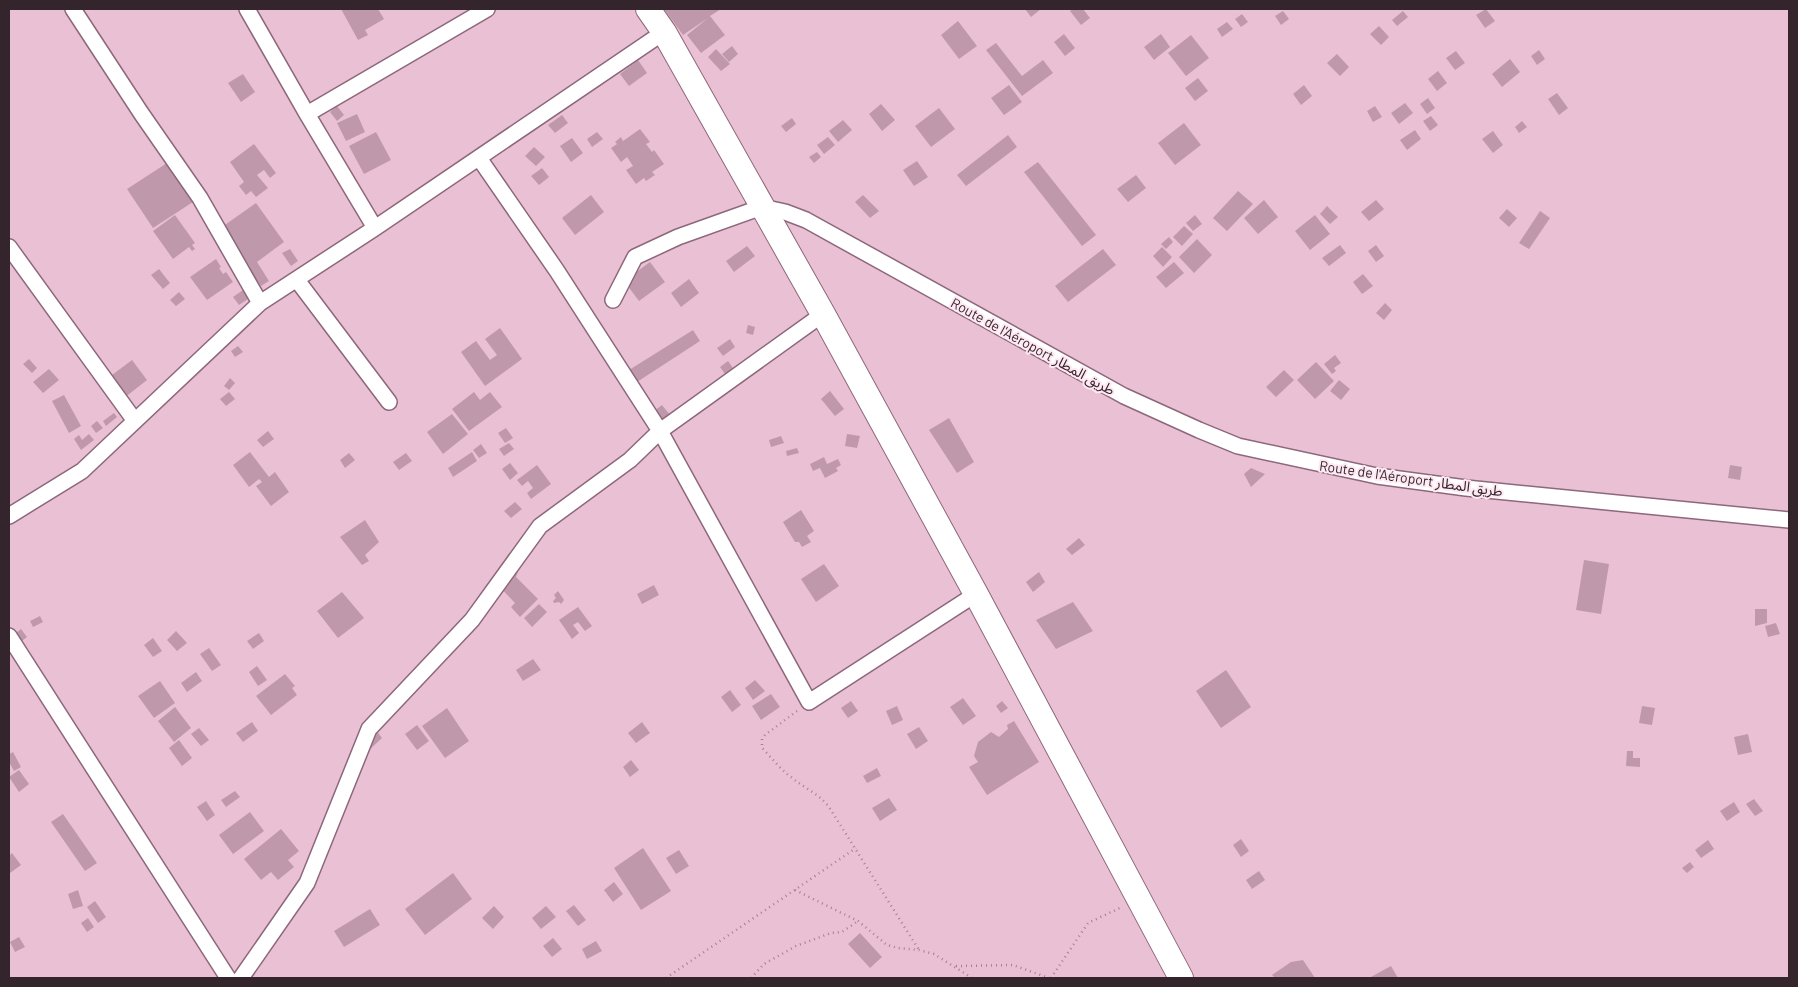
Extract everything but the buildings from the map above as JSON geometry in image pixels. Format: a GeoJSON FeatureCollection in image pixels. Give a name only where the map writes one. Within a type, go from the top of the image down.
{"type":"FeatureCollection","features":[{"type":"Feature","properties":{"kind":"main road"},"geometry":{"type":"LineString","coordinates":[[648,9],[664,32],[823,314],[976,594],[1181,978]]}},
{"type":"Feature","properties":{"kind":"street"},"geometry":{"type":"LineString","coordinates":[[73,9],[141,113],[200,198],[260,303]]}},
{"type":"Feature","properties":{"kind":"street"},"geometry":{"type":"LineString","coordinates":[[247,9],[306,114],[376,228]]}},
{"type":"Feature","properties":{"kind":"street"},"geometry":{"type":"LineString","coordinates":[[306,114],[487,9]]}},
{"type":"Feature","properties":{"kind":"street"},"geometry":{"type":"LineString","coordinates":[[9,516],[82,471],[260,303],[376,228],[664,32]]}},
{"type":"Feature","properties":{"kind":"street"},"geometry":{"type":"LineString","coordinates":[[479,158],[557,271],[660,430],[809,702],[976,594]]}},
{"type":"Feature","properties":{"kind":"street"},"geometry":{"type":"LineString","coordinates":[[613,300],[635,256],[678,237],[762,207]]}},
{"type":"Feature","properties":{"kind":"street","name":"Route de l'Aéroport طريق المطار"},"geometry":{"type":"LineString","coordinates":[[762,207],[785,212],[806,220],[1124,396],[1238,446],[1377,476],[1466,488],[1789,520]]}},
{"type":"Feature","properties":{"kind":"street"},"geometry":{"type":"LineString","coordinates":[[9,247],[135,421]]}},
{"type":"Feature","properties":{"kind":"street"},"geometry":{"type":"LineString","coordinates":[[297,280],[389,402]]}},
{"type":"Feature","properties":{"kind":"street"},"geometry":{"type":"LineString","coordinates":[[242,978],[307,883],[369,729],[472,620],[540,526],[630,460],[660,430],[823,314]]}},
{"type":"Feature","properties":{"kind":"street"},"geometry":{"type":"LineString","coordinates":[[9,636],[228,978]]}},
{"type":"Feature","properties":{"kind":"path"},"geometry":{"type":"LineString","coordinates":[[809,702],[765,735],[762,739],[762,748],[791,777],[822,798],[856,848],[919,950]]}},
{"type":"Feature","properties":{"kind":"path"},"geometry":{"type":"LineString","coordinates":[[666,978],[856,848]]}},
{"type":"Feature","properties":{"kind":"path"},"geometry":{"type":"LineString","coordinates":[[795,890],[858,921],[887,944],[898,948],[934,954],[972,978]]}},
{"type":"Feature","properties":{"kind":"path"},"geometry":{"type":"LineString","coordinates":[[954,966],[1012,964],[1050,978],[1088,923],[1138,900]]}},
{"type":"Feature","properties":{"kind":"path"},"geometry":{"type":"LineString","coordinates":[[751,978],[764,964],[796,946],[831,933],[842,932],[858,921]]}}]}
